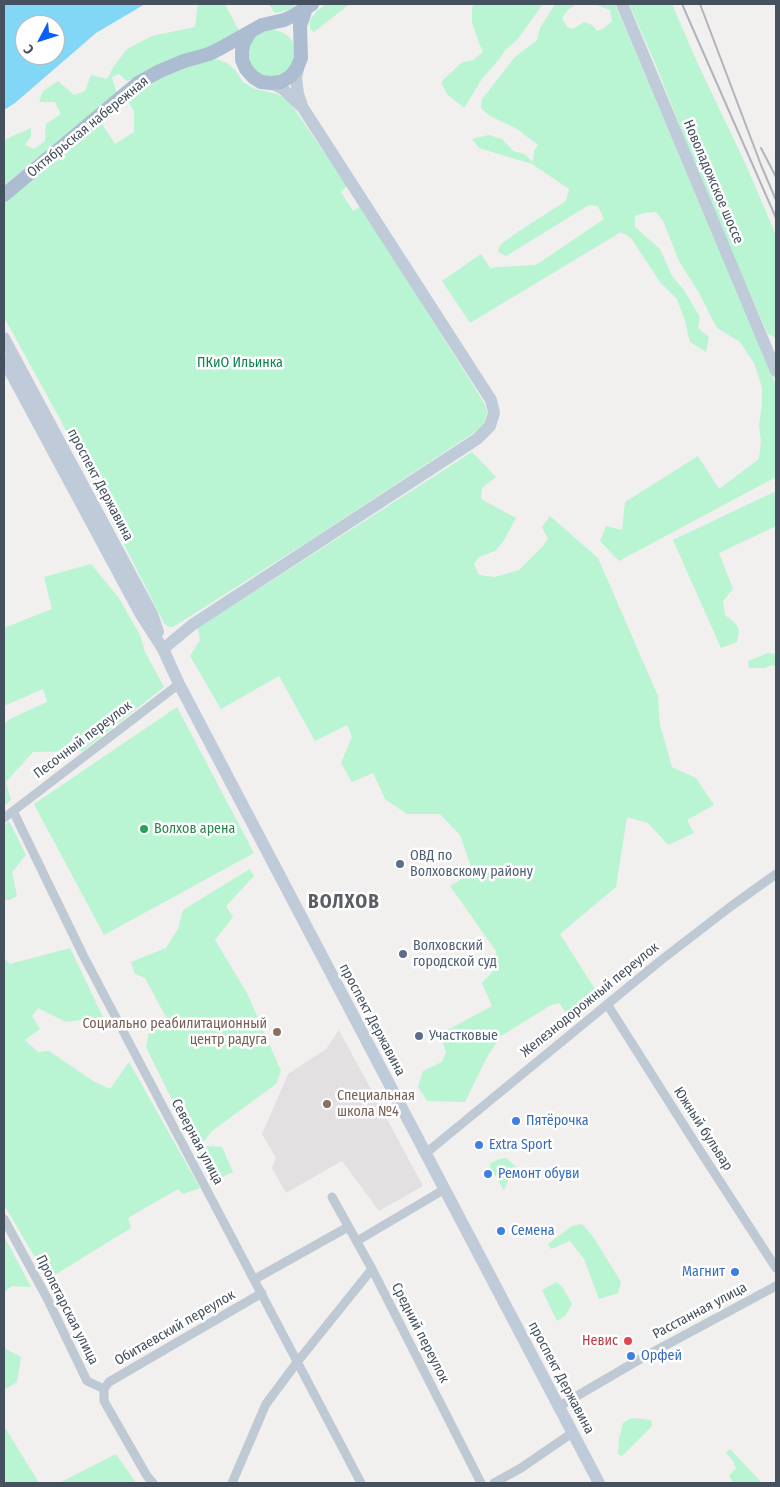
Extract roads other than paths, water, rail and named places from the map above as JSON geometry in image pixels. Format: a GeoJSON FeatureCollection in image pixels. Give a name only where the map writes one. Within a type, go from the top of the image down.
{"type":"FeatureCollection","features":[{"type":"Feature","properties":{"kind":"main road","name":"Новоладожское шоссе"},"geometry":{"type":"LineString","coordinates":[[622,4],[776,371]]}},
{"type":"Feature","properties":{"kind":"main road","name":"Октябрьская набережная"},"geometry":{"type":"LineString","coordinates":[[4,195],[138,83],[184,61],[209,54],[249,34],[255,28],[284,20],[309,6]]}},
{"type":"Feature","properties":{"kind":"main road"},"geometry":{"type":"LineString","coordinates":[[163,649],[192,625],[477,438],[490,426],[494,413],[491,400],[303,108],[298,94],[296,78],[301,58],[299,44],[300,26],[309,6]]}},
{"type":"Feature","properties":{"kind":"main road"},"geometry":{"type":"LineString","coordinates":[[270,24],[282,26],[292,33],[299,44]]}},
{"type":"Feature","properties":{"kind":"main road"},"geometry":{"type":"LineString","coordinates":[[249,34],[244,42],[242,51],[242,60],[246,70],[261,82],[283,89],[303,108]]}},
{"type":"Feature","properties":{"kind":"main road"},"geometry":{"type":"LineString","coordinates":[[209,54],[224,52],[242,60]]}},
{"type":"Feature","properties":{"kind":"main road"},"geometry":{"type":"LineString","coordinates":[[271,84],[281,82],[291,76],[301,58]]}},
{"type":"Feature","properties":{"kind":"main road","name":"проспект Державина"},"geometry":{"type":"LineString","coordinates":[[4,338],[152,614],[163,649],[179,684],[599,1483]]}},
{"type":"Feature","properties":{"kind":"main road","name":"проспект Державина"},"geometry":{"type":"LineString","coordinates":[[4,360],[140,613],[163,649]]}},
{"type":"Feature","properties":{"kind":"street","name":"Песочный переулок"},"geometry":{"type":"LineString","coordinates":[[4,818],[179,684]]}},
{"type":"Feature","properties":{"kind":"street","name":"Северная улица"},"geometry":{"type":"LineString","coordinates":[[13,811],[83,955],[298,1360],[361,1483]]}},
{"type":"Feature","properties":{"kind":"street","name":"Железнодорожный переулок"},"geometry":{"type":"LineString","coordinates":[[426,1153],[606,1004],[730,907],[776,874]]}},
{"type":"Feature","properties":{"kind":"street","name":"Южный бульвар"},"geometry":{"type":"LineString","coordinates":[[606,1004],[776,1268]]}},
{"type":"Feature","properties":{"kind":"street"},"geometry":{"type":"LineString","coordinates":[[357,1241],[445,1189]]}},
{"type":"Feature","properties":{"kind":"street","name":"Средний переулок"},"geometry":{"type":"LineString","coordinates":[[332,1197],[372,1269],[481,1483]]}},
{"type":"Feature","properties":{"kind":"street","name":"Пролетарская улица"},"geometry":{"type":"LineString","coordinates":[[4,1219],[47,1298],[87,1381],[104,1389]]}},
{"type":"Feature","properties":{"kind":"street"},"geometry":{"type":"LineString","coordinates":[[255,1279],[348,1227]]}},
{"type":"Feature","properties":{"kind":"street"},"geometry":{"type":"LineString","coordinates":[[232,1483],[266,1404],[298,1360],[372,1269]]}},
{"type":"Feature","properties":{"kind":"street","name":"Расстанная улица"},"geometry":{"type":"LineString","coordinates":[[558,1407],[642,1358],[776,1286]]}},
{"type":"Feature","properties":{"kind":"street","name":"Обитаевский переулок"},"geometry":{"type":"LineString","coordinates":[[104,1389],[109,1382],[262,1293]]}},
{"type":"Feature","properties":{"kind":"street"},"geometry":{"type":"LineString","coordinates":[[104,1389],[104,1401],[147,1476],[154,1483]]}},
{"type":"Feature","properties":{"kind":"street"},"geometry":{"type":"LineString","coordinates":[[494,1483],[521,1468],[572,1432]]}},
{"type":"Feature","properties":{"kind":"water"},"geometry":{"type":"Polygon","coordinates":[[[4,4],[145,4],[96,33],[65,60],[65,15],[15,15],[15,65],[59,65],[15,103],[4,110],[4,4]]]}},
{"type":"Feature","properties":{"kind":"railway"},"geometry":{"type":"LineString","coordinates":[[682,4],[776,218]]}},
{"type":"Feature","properties":{"kind":"railway"},"geometry":{"type":"LineString","coordinates":[[700,4],[776,200]]}},
{"type":"Feature","properties":{"kind":"railway"},"geometry":{"type":"LineString","coordinates":[[761,148],[776,177]]}},
{"type":"Feature","properties":{"kind":"place","name":"Волхов арена"},"geometry":{"type":"Point","coordinates":[144,829]}},
{"type":"Feature","properties":{"kind":"place","name":"ОВД по Волховскому району"},"geometry":{"type":"Point","coordinates":[400,864]}},
{"type":"Feature","properties":{"kind":"place","name":"Волховский городской суд"},"geometry":{"type":"Point","coordinates":[403,954]}},
{"type":"Feature","properties":{"kind":"place","name":"Социально реабилитационный центр радуга"},"geometry":{"type":"Point","coordinates":[277,1032]}},
{"type":"Feature","properties":{"kind":"place","name":"Участковые"},"geometry":{"type":"Point","coordinates":[419,1036]}},
{"type":"Feature","properties":{"kind":"place","name":"Специальная школа №4"},"geometry":{"type":"Point","coordinates":[327,1104]}},
{"type":"Feature","properties":{"kind":"place","name":"Пятёрочка"},"geometry":{"type":"Point","coordinates":[516,1121]}},
{"type":"Feature","properties":{"kind":"place","name":"Extra Sport"},"geometry":{"type":"Point","coordinates":[479,1145]}},
{"type":"Feature","properties":{"kind":"place","name":"Ремонт обуви"},"geometry":{"type":"Point","coordinates":[488,1174]}},
{"type":"Feature","properties":{"kind":"place","name":"Семена"},"geometry":{"type":"Point","coordinates":[501,1231]}},
{"type":"Feature","properties":{"kind":"place","name":"Магнит"},"geometry":{"type":"Point","coordinates":[735,1272]}},
{"type":"Feature","properties":{"kind":"place","name":"Невис"},"geometry":{"type":"Point","coordinates":[628,1341]}},
{"type":"Feature","properties":{"kind":"place","name":"Орфей"},"geometry":{"type":"Point","coordinates":[631,1356]}},
{"type":"Feature","properties":{"kind":"district","name":"ВОЛХОВ"},"geometry":{"type":"Point","coordinates":[344,903]}},
{"type":"Feature","properties":{"kind":"park label","name":"ПКиО Ильинка"},"geometry":{"type":"Point","coordinates":[240,363]}}]}
